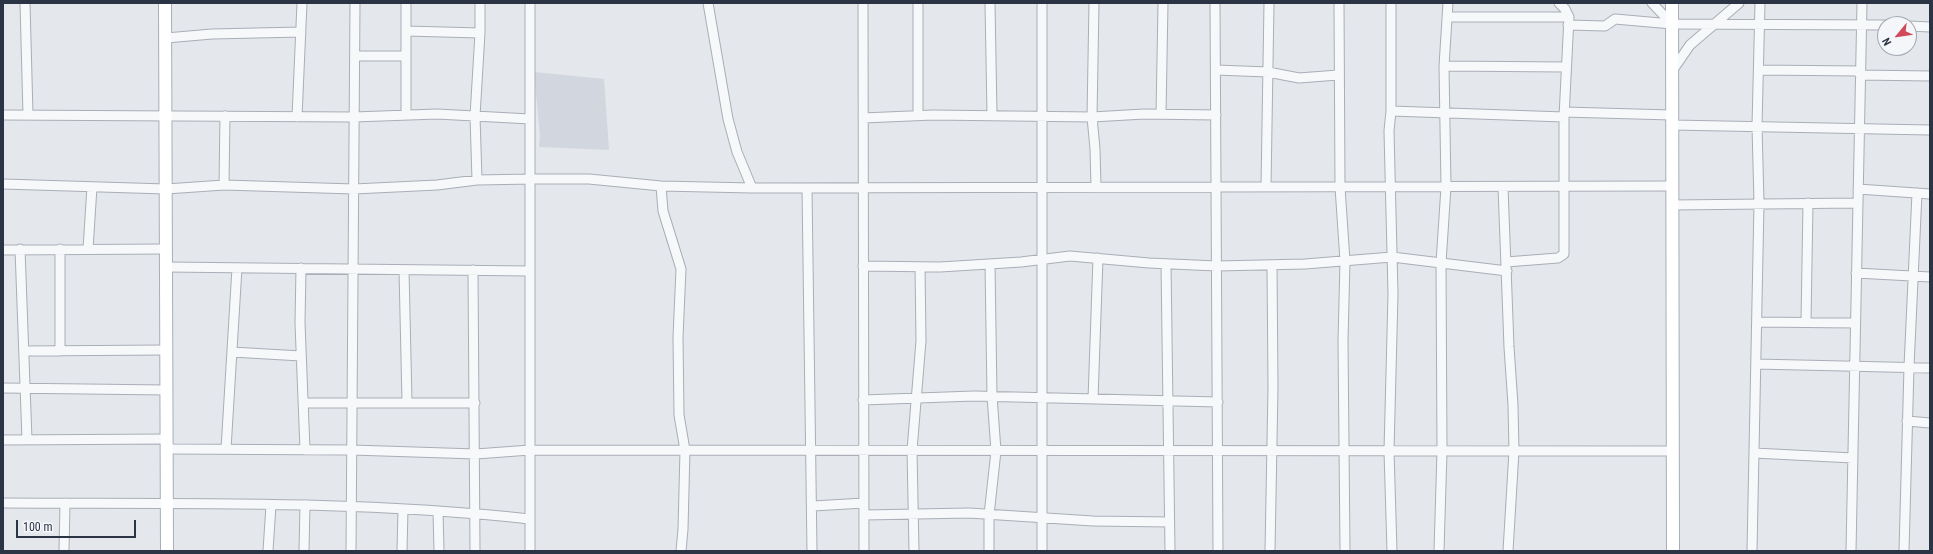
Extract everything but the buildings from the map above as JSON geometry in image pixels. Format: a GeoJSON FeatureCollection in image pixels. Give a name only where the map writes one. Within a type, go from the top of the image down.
{"type":"FeatureCollection","features":[{"type":"Feature","properties":{"kind":"street"},"geometry":{"type":"LineString","coordinates":[[25,3],[28,116]]}},
{"type":"Feature","properties":{"kind":"street"},"geometry":{"type":"LineString","coordinates":[[165,3],[167,551]]}},
{"type":"Feature","properties":{"kind":"street"},"geometry":{"type":"LineString","coordinates":[[297,117],[302,3]]}},
{"type":"Feature","properties":{"kind":"street"},"geometry":{"type":"LineString","coordinates":[[351,551],[355,3]]}},
{"type":"Feature","properties":{"kind":"street"},"geometry":{"type":"LineString","coordinates":[[406,3],[406,115]]}},
{"type":"Feature","properties":{"kind":"street"},"geometry":{"type":"LineString","coordinates":[[477,180],[475,116],[480,33],[480,3]]}},
{"type":"Feature","properties":{"kind":"street"},"geometry":{"type":"LineString","coordinates":[[530,3],[530,551]]}},
{"type":"Feature","properties":{"kind":"street"},"geometry":{"type":"LineString","coordinates":[[708,3],[728,119],[737,152],[752,188]]}},
{"type":"Feature","properties":{"kind":"street"},"geometry":{"type":"LineString","coordinates":[[863,3],[864,551]]}},
{"type":"Feature","properties":{"kind":"street"},"geometry":{"type":"LineString","coordinates":[[918,3],[918,115]]}},
{"type":"Feature","properties":{"kind":"street"},"geometry":{"type":"LineString","coordinates":[[990,3],[992,115]]}},
{"type":"Feature","properties":{"kind":"street"},"geometry":{"type":"LineString","coordinates":[[1042,3],[1042,551]]}},
{"type":"Feature","properties":{"kind":"street"},"geometry":{"type":"LineString","coordinates":[[1094,3],[1092,117],[1096,187]]}},
{"type":"Feature","properties":{"kind":"street"},"geometry":{"type":"LineString","coordinates":[[1160,114],[1163,3]]}},
{"type":"Feature","properties":{"kind":"street"},"geometry":{"type":"LineString","coordinates":[[1215,3],[1218,551]]}},
{"type":"Feature","properties":{"kind":"street"},"geometry":{"type":"LineString","coordinates":[[1266,187],[1269,3]]}},
{"type":"Feature","properties":{"kind":"street"},"geometry":{"type":"LineString","coordinates":[[1340,3],[1338,75],[1340,102],[1340,187],[1345,261],[1343,342],[1345,551]]}},
{"type":"Feature","properties":{"kind":"street"},"geometry":{"type":"LineString","coordinates":[[1391,3],[1391,111],[1389,131],[1392,257],[1392,369],[1389,451],[1392,551]]}},
{"type":"Feature","properties":{"kind":"street"},"geometry":{"type":"LineString","coordinates":[[1439,551],[1442,451],[1441,262],[1446,187],[1446,113],[1444,66],[1448,3]]}},
{"type":"Feature","properties":{"kind":"street"},"geometry":{"type":"LineString","coordinates":[[863,266],[920,267],[990,264],[1070,256],[1166,264],[1217,266],[1272,265],[1392,257],[1506,267],[1558,258],[1564,254],[1564,114],[1568,21],[1565,9],[1559,3]]}},
{"type":"Feature","properties":{"kind":"street"},"geometry":{"type":"LineString","coordinates":[[1652,3],[1672,24]]}},
{"type":"Feature","properties":{"kind":"street"},"geometry":{"type":"LineString","coordinates":[[1672,3],[1673,551]]}},
{"type":"Feature","properties":{"kind":"street"},"geometry":{"type":"LineString","coordinates":[[1672,70],[1690,45],[1739,3]]}},
{"type":"Feature","properties":{"kind":"street"},"geometry":{"type":"LineString","coordinates":[[1752,551],[1759,203],[1757,126],[1760,3]]}},
{"type":"Feature","properties":{"kind":"street"},"geometry":{"type":"LineString","coordinates":[[1851,551],[1862,3]]}},
{"type":"Feature","properties":{"kind":"street"},"geometry":{"type":"LineString","coordinates":[[1447,17],[1568,21],[1605,26],[1615,19],[1672,24],[1877,25]]}},
{"type":"Feature","properties":{"kind":"street"},"geometry":{"type":"LineString","coordinates":[[1917,26],[1930,27]]}},
{"type":"Feature","properties":{"kind":"street"},"geometry":{"type":"LineString","coordinates":[[406,31],[480,33]]}},
{"type":"Feature","properties":{"kind":"street"},"geometry":{"type":"LineString","coordinates":[[166,38],[212,34],[301,32]]}},
{"type":"Feature","properties":{"kind":"street"},"geometry":{"type":"LineString","coordinates":[[355,56],[406,56]]}},
{"type":"Feature","properties":{"kind":"street"},"geometry":{"type":"LineString","coordinates":[[1444,66],[1566,67]]}},
{"type":"Feature","properties":{"kind":"street"},"geometry":{"type":"LineString","coordinates":[[1216,70],[1268,72],[1299,78],[1338,75]]}},
{"type":"Feature","properties":{"kind":"street"},"geometry":{"type":"LineString","coordinates":[[1759,70],[1930,76]]}},
{"type":"Feature","properties":{"kind":"street"},"geometry":{"type":"LineString","coordinates":[[1391,111],[1564,114],[1757,126],[1930,130]]}},
{"type":"Feature","properties":{"kind":"street"},"geometry":{"type":"LineString","coordinates":[[3,115],[354,117],[437,114],[530,119]]}},
{"type":"Feature","properties":{"kind":"street"},"geometry":{"type":"LineString","coordinates":[[863,118],[918,115],[1092,117],[1160,114],[1216,116]]}},
{"type":"Feature","properties":{"kind":"street"},"geometry":{"type":"LineString","coordinates":[[224,185],[225,116]]}},
{"type":"Feature","properties":{"kind":"street"},"geometry":{"type":"LineString","coordinates":[[3,184],[166,189],[224,185],[354,189],[437,185],[477,180],[589,179],[661,186],[752,188],[1672,186]]}},
{"type":"Feature","properties":{"kind":"street"},"geometry":{"type":"LineString","coordinates":[[661,186],[663,211],[680,269],[678,337],[679,407],[685,450],[683,529],[680,551]]}},
{"type":"Feature","properties":{"kind":"street"},"geometry":{"type":"LineString","coordinates":[[88,249],[92,187]]}},
{"type":"Feature","properties":{"kind":"street"},"geometry":{"type":"LineString","coordinates":[[1504,187],[1514,451],[1508,551]]}},
{"type":"Feature","properties":{"kind":"street"},"geometry":{"type":"LineString","coordinates":[[807,188],[812,551]]}},
{"type":"Feature","properties":{"kind":"street"},"geometry":{"type":"LineString","coordinates":[[1858,189],[1930,194]]}},
{"type":"Feature","properties":{"kind":"street"},"geometry":{"type":"LineString","coordinates":[[1904,551],[1907,421],[1917,193]]}},
{"type":"Feature","properties":{"kind":"street"},"geometry":{"type":"LineString","coordinates":[[1806,322],[1808,203]]}},
{"type":"Feature","properties":{"kind":"street"},"geometry":{"type":"LineString","coordinates":[[1672,205],[1857,203]]}},
{"type":"Feature","properties":{"kind":"street"},"geometry":{"type":"LineString","coordinates":[[20,249],[27,440]]}},
{"type":"Feature","properties":{"kind":"street"},"geometry":{"type":"LineString","coordinates":[[60,249],[60,351]]}},
{"type":"Feature","properties":{"kind":"street"},"geometry":{"type":"LineString","coordinates":[[3,250],[166,249]]}},
{"type":"Feature","properties":{"kind":"street"},"geometry":{"type":"LineString","coordinates":[[1093,399],[1098,258]]}},
{"type":"Feature","properties":{"kind":"street"},"geometry":{"type":"LineString","coordinates":[[989,551],[989,515],[996,451],[992,396],[990,264]]}},
{"type":"Feature","properties":{"kind":"street"},"geometry":{"type":"LineString","coordinates":[[1166,264],[1170,551]]}},
{"type":"Feature","properties":{"kind":"street"},"geometry":{"type":"LineString","coordinates":[[1270,551],[1273,387],[1272,265]]}},
{"type":"Feature","properties":{"kind":"street"},"geometry":{"type":"LineString","coordinates":[[166,267],[530,271]]}},
{"type":"Feature","properties":{"kind":"street"},"geometry":{"type":"LineString","coordinates":[[914,551],[912,450],[921,341],[920,267]]}},
{"type":"Feature","properties":{"kind":"street"},"geometry":{"type":"LineString","coordinates":[[226,449],[237,268]]}},
{"type":"Feature","properties":{"kind":"street"},"geometry":{"type":"LineString","coordinates":[[301,268],[301,356],[305,450]]}},
{"type":"Feature","properties":{"kind":"street"},"geometry":{"type":"LineString","coordinates":[[404,270],[407,402]]}},
{"type":"Feature","properties":{"kind":"street"},"geometry":{"type":"LineString","coordinates":[[473,270],[476,454],[475,551]]}},
{"type":"Feature","properties":{"kind":"street"},"geometry":{"type":"LineString","coordinates":[[1856,273],[1930,277]]}},
{"type":"Feature","properties":{"kind":"street"},"geometry":{"type":"LineString","coordinates":[[1757,322],[1855,323]]}},
{"type":"Feature","properties":{"kind":"street"},"geometry":{"type":"LineString","coordinates":[[24,351],[166,350]]}},
{"type":"Feature","properties":{"kind":"street"},"geometry":{"type":"LineString","coordinates":[[232,352],[301,356]]}},
{"type":"Feature","properties":{"kind":"street"},"geometry":{"type":"LineString","coordinates":[[1756,364],[1930,368]]}},
{"type":"Feature","properties":{"kind":"street"},"geometry":{"type":"LineString","coordinates":[[3,388],[25,387],[166,390]]}},
{"type":"Feature","properties":{"kind":"street"},"geometry":{"type":"LineString","coordinates":[[863,400],[992,396],[1218,402]]}},
{"type":"Feature","properties":{"kind":"street"},"geometry":{"type":"LineString","coordinates":[[303,403],[475,403]]}},
{"type":"Feature","properties":{"kind":"street"},"geometry":{"type":"LineString","coordinates":[[1907,421],[1930,423]]}},
{"type":"Feature","properties":{"kind":"street"},"geometry":{"type":"LineString","coordinates":[[3,440],[167,444],[226,449],[352,450],[476,454],[530,450],[1673,451]]}},
{"type":"Feature","properties":{"kind":"street"},"geometry":{"type":"LineString","coordinates":[[1754,453],[1853,458]]}},
{"type":"Feature","properties":{"kind":"street"},"geometry":{"type":"LineString","coordinates":[[3,503],[167,503],[351,506],[475,513],[530,519]]}},
{"type":"Feature","properties":{"kind":"street"},"geometry":{"type":"LineString","coordinates":[[64,551],[65,503]]}},
{"type":"Feature","properties":{"kind":"street"},"geometry":{"type":"LineString","coordinates":[[812,506],[864,503]]}},
{"type":"Feature","properties":{"kind":"street"},"geometry":{"type":"LineString","coordinates":[[268,551],[271,505]]}},
{"type":"Feature","properties":{"kind":"street"},"geometry":{"type":"LineString","coordinates":[[304,551],[305,505]]}},
{"type":"Feature","properties":{"kind":"street"},"geometry":{"type":"LineString","coordinates":[[402,551],[403,509]]}},
{"type":"Feature","properties":{"kind":"street"},"geometry":{"type":"LineString","coordinates":[[438,511],[439,551]]}},
{"type":"Feature","properties":{"kind":"street"},"geometry":{"type":"LineString","coordinates":[[864,515],[914,516],[969,513],[1043,519],[1169,522]]}},
{"type":"Feature","properties":{"kind":"shaded area"},"geometry":{"type":"Polygon","coordinates":[[[534,72],[604,79],[609,150],[539,147],[540,136],[534,72]]]}}]}
